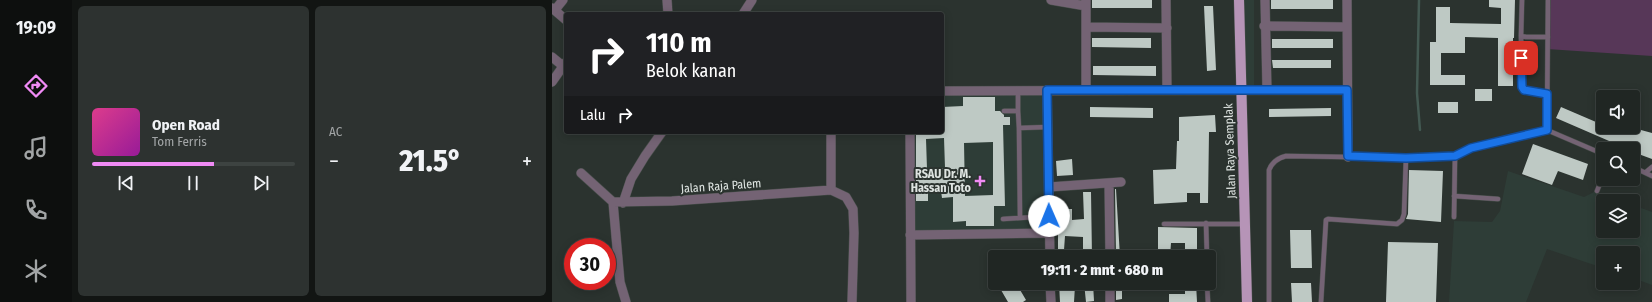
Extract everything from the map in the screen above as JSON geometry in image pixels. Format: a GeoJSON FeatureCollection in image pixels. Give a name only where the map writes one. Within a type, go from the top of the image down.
{"type":"FeatureCollection","features":[{"type":"Feature","properties":{"kind":"main road","name":"Jalan Raya Semplak"},"geometry":{"type":"LineString","coordinates":[[1239,0],[1247,302]]}},
{"type":"Feature","properties":{"kind":"street"},"geometry":{"type":"LineString","coordinates":[[563,0],[554,9],[564,18]]}},
{"type":"Feature","properties":{"kind":"street"},"geometry":{"type":"LineString","coordinates":[[667,0],[668,12]]}},
{"type":"Feature","properties":{"kind":"street"},"geometry":{"type":"LineString","coordinates":[[744,12],[752,0]]}},
{"type":"Feature","properties":{"kind":"street"},"geometry":{"type":"LineString","coordinates":[[1051,0],[1086,3],[1086,90]]}},
{"type":"Feature","properties":{"kind":"street"},"geometry":{"type":"LineString","coordinates":[[1166,0],[1167,90]]}},
{"type":"Feature","properties":{"kind":"street"},"geometry":{"type":"LineString","coordinates":[[1265,0],[1264,26],[1267,90]]}},
{"type":"Feature","properties":{"kind":"street"},"geometry":{"type":"LineString","coordinates":[[1347,0],[1348,156]]}},
{"type":"Feature","properties":{"kind":"street"},"geometry":{"type":"LineString","coordinates":[[1264,26],[1347,27]]}},
{"type":"Feature","properties":{"kind":"street"},"geometry":{"type":"LineString","coordinates":[[1086,27],[1167,28]]}},
{"type":"Feature","properties":{"kind":"street"},"geometry":{"type":"LineString","coordinates":[[552,57],[564,63]]}},
{"type":"Feature","properties":{"kind":"street"},"geometry":{"type":"LineString","coordinates":[[552,82],[564,65]]}},
{"type":"Feature","properties":{"kind":"street"},"geometry":{"type":"LineString","coordinates":[[1047,90],[1050,250]]}},
{"type":"Feature","properties":{"kind":"street"},"geometry":{"type":"LineString","coordinates":[[944,91],[1347,90]]}},
{"type":"Feature","properties":{"kind":"street"},"geometry":{"type":"LineString","coordinates":[[623,203],[632,179],[645,156],[661,134]]}},
{"type":"Feature","properties":{"kind":"street"},"geometry":{"type":"LineString","coordinates":[[831,134],[831,190],[846,197],[853,209],[854,233],[852,302]]}},
{"type":"Feature","properties":{"kind":"street"},"geometry":{"type":"LineString","coordinates":[[910,134],[910,302]]}},
{"type":"Feature","properties":{"kind":"street"},"geometry":{"type":"LineString","coordinates":[[581,173],[613,202],[620,282],[626,302]]}},
{"type":"Feature","properties":{"kind":"street"},"geometry":{"type":"LineString","coordinates":[[1049,187],[1121,182]]}},
{"type":"Feature","properties":{"kind":"street"},"geometry":{"type":"LineString","coordinates":[[1109,183],[1110,250]]}},
{"type":"Feature","properties":{"kind":"street","name":"Jalan Raja Palem"},"geometry":{"type":"LineString","coordinates":[[613,202],[623,203],[703,199],[831,190]]}},
{"type":"Feature","properties":{"kind":"street"},"geometry":{"type":"LineString","coordinates":[[910,235],[1049,233]]}},
{"type":"Feature","properties":{"kind":"street"},"geometry":{"type":"LineString","coordinates":[[1050,290],[1051,302]]}},
{"type":"Feature","properties":{"kind":"street"},"geometry":{"type":"LineString","coordinates":[[1110,290],[1110,302]]}},
{"type":"Feature","properties":{"kind":"lane"},"geometry":{"type":"LineString","coordinates":[[1522,0],[1522,87],[1524,90],[1547,94]]}},
{"type":"Feature","properties":{"kind":"lane"},"geometry":{"type":"LineString","coordinates":[[1547,130],[1548,0]]}},
{"type":"Feature","properties":{"kind":"lane"},"geometry":{"type":"LineString","coordinates":[[1521,36],[1526,38],[1548,37]]}},
{"type":"Feature","properties":{"kind":"lane"},"geometry":{"type":"LineString","coordinates":[[1018,94],[1020,217]]}},
{"type":"Feature","properties":{"kind":"lane"},"geometry":{"type":"LineString","coordinates":[[1004,110],[1018,111]]}},
{"type":"Feature","properties":{"kind":"lane"},"geometry":{"type":"LineString","coordinates":[[1019,128],[1048,127]]}},
{"type":"Feature","properties":{"kind":"lane"},"geometry":{"type":"LineString","coordinates":[[1269,302],[1269,170],[1278,158],[1286,156],[1406,158],[1455,156],[1471,148],[1547,130],[1596,151]]}},
{"type":"Feature","properties":{"kind":"lane"},"geometry":{"type":"LineString","coordinates":[[1454,217],[1455,156]]}},
{"type":"Feature","properties":{"kind":"lane"},"geometry":{"type":"LineString","coordinates":[[1321,302],[1326,220],[1397,224],[1402,220],[1404,214],[1406,158]]}},
{"type":"Feature","properties":{"kind":"lane"},"geometry":{"type":"LineString","coordinates":[[1646,172],[1652,167]]}},
{"type":"Feature","properties":{"kind":"lane"},"geometry":{"type":"LineString","coordinates":[[1640,169],[1652,176]]}},
{"type":"Feature","properties":{"kind":"lane"},"geometry":{"type":"LineString","coordinates":[[1597,192],[1599,186]]}},
{"type":"Feature","properties":{"kind":"lane"},"geometry":{"type":"LineString","coordinates":[[1454,196],[1498,199]]}},
{"type":"Feature","properties":{"kind":"lane"},"geometry":{"type":"LineString","coordinates":[[1004,219],[1049,216]]}},
{"type":"Feature","properties":{"kind":"lane"},"geometry":{"type":"LineString","coordinates":[[1206,223],[1207,250]]}},
{"type":"Feature","properties":{"kind":"lane"},"geometry":{"type":"LineString","coordinates":[[1164,224],[1245,224]]}},
{"type":"Feature","properties":{"kind":"lane"},"geometry":{"type":"LineString","coordinates":[[1208,290],[1208,302]]}},
{"type":"Feature","properties":{"kind":"shaded area"},"geometry":{"type":"Polygon","coordinates":[[[1241,0],[1254,0],[1254,85],[1243,85],[1241,0]]]}},
{"type":"Feature","properties":{"kind":"shaded area"},"geometry":{"type":"Polygon","coordinates":[[[1551,0],[1652,0],[1652,56],[1547,49],[1551,0]]]}},
{"type":"Feature","properties":{"kind":"shaded area","name":"RSAU Dr. M. Hassan Toto"},"geometry":{"type":"Polygon","coordinates":[[[944,91],[1046,92],[1046,230],[915,232],[911,134],[944,134],[944,91]]]}},
{"type":"Feature","properties":{"kind":"shaded area"},"geometry":{"type":"Polygon","coordinates":[[[1508,171],[1584,197],[1594,192],[1600,194],[1596,194],[1596,238],[1640,238],[1640,208],[1652,212],[1652,285],[1640,281],[1640,246],[1596,246],[1596,266],[1547,249],[1526,302],[1449,302],[1454,221],[1492,222],[1500,211],[1508,171]]]}},
{"type":"Feature","properties":{"kind":"building"},"geometry":{"type":"Polygon","coordinates":[[[1092,0],[1152,0],[1152,8],[1092,8],[1092,0]]]}},
{"type":"Feature","properties":{"kind":"building"},"geometry":{"type":"Polygon","coordinates":[[[1271,0],[1333,0],[1333,9],[1271,9],[1271,0]]]}},
{"type":"Feature","properties":{"kind":"building"},"geometry":{"type":"Polygon","coordinates":[[[1489,0],[1515,0],[1513,86],[1498,86],[1498,38],[1465,37],[1465,53],[1441,53],[1441,75],[1465,75],[1465,85],[1430,85],[1430,42],[1436,42],[1436,7],[1450,7],[1450,23],[1501,24],[1501,8],[1489,7],[1489,0]]]}},
{"type":"Feature","properties":{"kind":"building"},"geometry":{"type":"Polygon","coordinates":[[[1204,6],[1213,6],[1216,70],[1207,71],[1204,6]]]}},
{"type":"Feature","properties":{"kind":"building"},"geometry":{"type":"Polygon","coordinates":[[[1092,38],[1151,38],[1151,48],[1092,47],[1092,38]]]}},
{"type":"Feature","properties":{"kind":"building"},"geometry":{"type":"Polygon","coordinates":[[[1272,39],[1333,39],[1333,48],[1272,48],[1272,39]]]}},
{"type":"Feature","properties":{"kind":"building"},"geometry":{"type":"Polygon","coordinates":[[[1272,60],[1331,60],[1331,68],[1273,68],[1272,60]]]}},
{"type":"Feature","properties":{"kind":"building"},"geometry":{"type":"Polygon","coordinates":[[[1093,66],[1156,66],[1156,76],[1093,75],[1093,66]]]}},
{"type":"Feature","properties":{"kind":"building"},"geometry":{"type":"Polygon","coordinates":[[[1475,89],[1492,89],[1492,101],[1475,101],[1475,89]]]}},
{"type":"Feature","properties":{"kind":"building"},"geometry":{"type":"Polygon","coordinates":[[[963,97],[995,97],[995,111],[1000,111],[1004,117],[1010,117],[1010,125],[1003,125],[1005,206],[994,206],[994,226],[966,226],[966,221],[953,222],[953,197],[942,198],[941,191],[928,191],[928,201],[916,201],[916,134],[944,134],[944,107],[963,106],[963,97]],[[944,138],[926,139],[927,169],[945,168],[944,138]],[[993,142],[964,143],[965,196],[993,195],[993,142]]]}},
{"type":"Feature","properties":{"kind":"building"},"geometry":{"type":"Polygon","coordinates":[[[1438,102],[1458,102],[1458,113],[1438,113],[1438,102]]]}},
{"type":"Feature","properties":{"kind":"building"},"geometry":{"type":"Polygon","coordinates":[[[1090,107],[1153,108],[1153,118],[1090,117],[1090,107]]]}},
{"type":"Feature","properties":{"kind":"building"},"geometry":{"type":"Polygon","coordinates":[[[1561,107],[1596,122],[1596,134],[1640,134],[1640,130],[1652,133],[1652,159],[1640,155],[1640,142],[1611,142],[1556,118],[1561,107]]]}},
{"type":"Feature","properties":{"kind":"building"},"geometry":{"type":"Polygon","coordinates":[[[1331,108],[1331,116],[1269,117],[1269,109],[1331,108]]]}},
{"type":"Feature","properties":{"kind":"building"},"geometry":{"type":"Polygon","coordinates":[[[1215,115],[1216,132],[1209,132],[1208,203],[1200,203],[1200,193],[1187,193],[1187,202],[1154,204],[1153,170],[1176,169],[1177,141],[1179,141],[1179,117],[1215,115]]]}},
{"type":"Feature","properties":{"kind":"building"},"geometry":{"type":"Polygon","coordinates":[[[1533,144],[1588,164],[1583,180],[1558,171],[1552,185],[1522,174],[1533,144]]]}},
{"type":"Feature","properties":{"kind":"building"},"geometry":{"type":"Polygon","coordinates":[[[1072,159],[1073,175],[1057,176],[1056,161],[1072,159]]]}},
{"type":"Feature","properties":{"kind":"building"},"geometry":{"type":"Polygon","coordinates":[[[1409,170],[1443,171],[1441,222],[1406,219],[1408,214],[1409,170]]]}},
{"type":"Feature","properties":{"kind":"building"},"geometry":{"type":"Polygon","coordinates":[[[1115,189],[1120,250],[1116,250],[1115,189]]]}},
{"type":"Feature","properties":{"kind":"building"},"geometry":{"type":"Polygon","coordinates":[[[1083,192],[1091,192],[1092,250],[1083,250],[1083,237],[1065,236],[1064,250],[1058,250],[1058,216],[1056,216],[1056,203],[1064,203],[1064,209],[1072,209],[1072,220],[1084,219],[1083,192]]]}},
{"type":"Feature","properties":{"kind":"building"},"geometry":{"type":"Polygon","coordinates":[[[1158,227],[1197,228],[1197,250],[1185,250],[1185,243],[1171,243],[1170,250],[1158,250],[1158,227]]]}},
{"type":"Feature","properties":{"kind":"building"},"geometry":{"type":"Polygon","coordinates":[[[1290,230],[1311,230],[1312,268],[1291,268],[1290,230]]]}},
{"type":"Feature","properties":{"kind":"building"},"geometry":{"type":"Polygon","coordinates":[[[1388,242],[1438,243],[1436,302],[1386,302],[1388,242]]]}},
{"type":"Feature","properties":{"kind":"building"},"geometry":{"type":"Polygon","coordinates":[[[1291,283],[1311,283],[1312,302],[1292,302],[1291,283]]]}},
{"type":"Feature","properties":{"kind":"building"},"geometry":{"type":"Polygon","coordinates":[[[1001,290],[1020,290],[1026,300],[1023,302],[1008,302],[1001,290]]]}},
{"type":"Feature","properties":{"kind":"building"},"geometry":{"type":"Polygon","coordinates":[[[1059,290],[1075,290],[1074,302],[1060,302],[1059,290]]]}},
{"type":"Feature","properties":{"kind":"building"},"geometry":{"type":"Polygon","coordinates":[[[1085,290],[1093,290],[1094,301],[1086,302],[1085,290]]]}},
{"type":"Feature","properties":{"kind":"building"},"geometry":{"type":"Polygon","coordinates":[[[1116,290],[1122,290],[1122,299],[1116,300],[1116,290]]]}},
{"type":"Feature","properties":{"kind":"building"},"geometry":{"type":"Polygon","coordinates":[[[1185,290],[1196,290],[1197,302],[1169,302],[1169,294],[1185,294],[1185,290]]]}},
{"type":"Feature","properties":{"kind":"waterway"},"geometry":{"type":"LineString","coordinates":[[1419,0],[1417,93],[1420,130]]}},
{"type":"Feature","properties":{"kind":"place","name":"RSAU Dr. M. Hassan Toto"},"geometry":{"type":"Point","coordinates":[980,181]}},
{"type":"Feature","properties":{"kind":"route"},"geometry":{"type":"LineString","coordinates":[[1049,216],[1047,90],[1347,90],[1348,156],[1406,158],[1455,156],[1471,148],[1547,130],[1547,94],[1524,90],[1522,87],[1521,58]]}}]}
